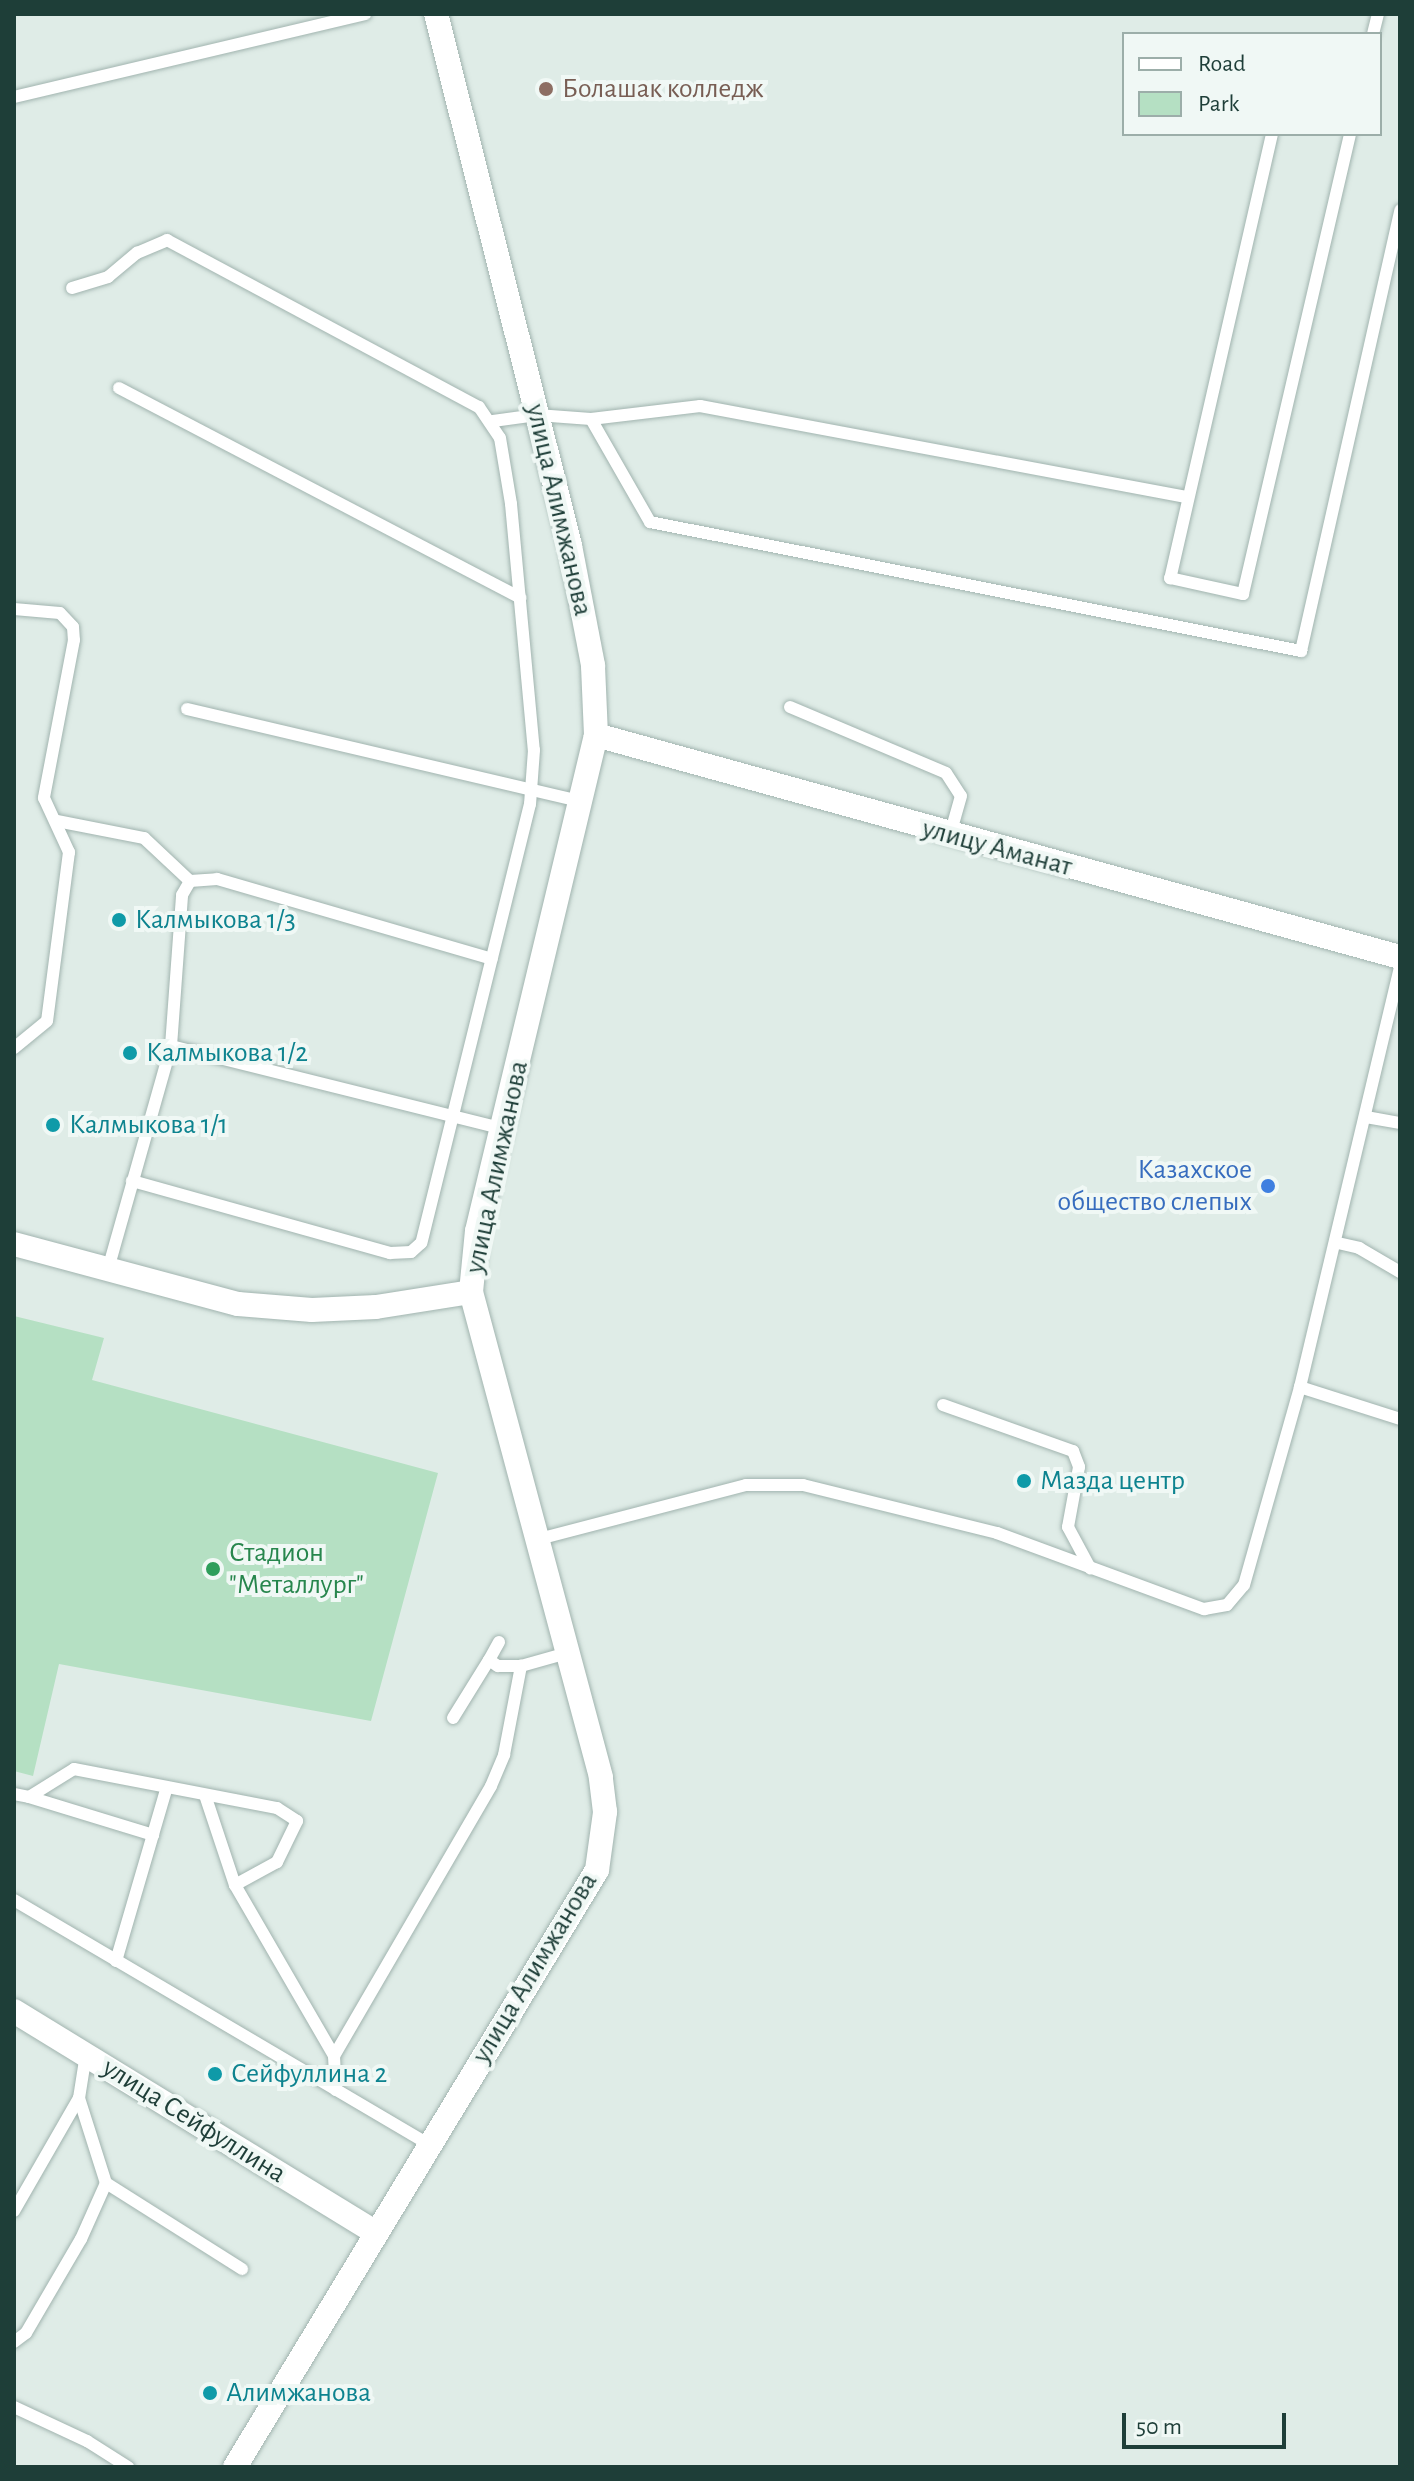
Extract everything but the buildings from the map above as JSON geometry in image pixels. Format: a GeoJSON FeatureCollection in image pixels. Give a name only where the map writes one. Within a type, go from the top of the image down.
{"type":"FeatureCollection","features":[{"type":"Feature","properties":{"kind":"street","name":"улица Алимжанова"},"geometry":{"type":"LineString","coordinates":[[235,2467],[427,2143],[597,1870],[605,1812],[601,1777],[471,1292],[477,1231],[596,735],[593,665],[537,415],[436,14]]}},
{"type":"Feature","properties":{"kind":"street","name":"улицу Аманат"},"geometry":{"type":"LineString","coordinates":[[596,735],[1400,957]]}},
{"type":"Feature","properties":{"kind":"street"},"geometry":{"type":"LineString","coordinates":[[14,1244],[238,1304],[312,1310],[471,1292]]}},
{"type":"Feature","properties":{"kind":"street","name":"улица Сейфуллина"},"geometry":{"type":"LineString","coordinates":[[14,2011],[374,2232]]}},
{"type":"Feature","properties":{"kind":"lane"},"geometry":{"type":"LineString","coordinates":[[14,97],[365,14]]}},
{"type":"Feature","properties":{"kind":"lane"},"geometry":{"type":"LineString","coordinates":[[1272,136],[1170,578],[1243,594],[1350,136]]}},
{"type":"Feature","properties":{"kind":"lane"},"geometry":{"type":"LineString","coordinates":[[591,419],[650,522],[1301,651],[1400,210]]}},
{"type":"Feature","properties":{"kind":"lane"},"geometry":{"type":"LineString","coordinates":[[72,288],[108,277],[137,253],[167,240],[479,407],[493,421],[511,504],[534,750],[532,787],[492,959],[427,1232],[416,1248],[400,1254],[132,1181]]}},
{"type":"Feature","properties":{"kind":"lane"},"geometry":{"type":"LineString","coordinates":[[119,388],[520,598]]}},
{"type":"Feature","properties":{"kind":"lane"},"geometry":{"type":"LineString","coordinates":[[493,421],[537,415],[591,419],[700,406],[1188,497]]}},
{"type":"Feature","properties":{"kind":"lane"},"geometry":{"type":"LineString","coordinates":[[14,609],[60,613],[73,627],[44,798],[69,852],[47,1021],[14,1048]]}},
{"type":"Feature","properties":{"kind":"lane"},"geometry":{"type":"LineString","coordinates":[[790,707],[946,773],[961,796],[950,835]]}},
{"type":"Feature","properties":{"kind":"lane"},"geometry":{"type":"LineString","coordinates":[[187,709],[532,787],[579,801]]}},
{"type":"Feature","properties":{"kind":"lane"},"geometry":{"type":"LineString","coordinates":[[57,821],[144,838],[190,881],[217,879],[492,959]]}},
{"type":"Feature","properties":{"kind":"lane"},"geometry":{"type":"LineString","coordinates":[[108,1269],[171,1046],[182,895],[190,881]]}},
{"type":"Feature","properties":{"kind":"lane"},"geometry":{"type":"LineString","coordinates":[[535,1540],[746,1485],[803,1485],[997,1533],[1204,1609],[1220,1608],[1236,1598],[1244,1585],[1338,1243],[1400,967]]}},
{"type":"Feature","properties":{"kind":"lane"},"geometry":{"type":"LineString","coordinates":[[171,1046],[503,1129]]}},
{"type":"Feature","properties":{"kind":"lane"},"geometry":{"type":"LineString","coordinates":[[1366,1117],[1400,1123]]}},
{"type":"Feature","properties":{"kind":"lane"},"geometry":{"type":"LineString","coordinates":[[1338,1243],[1399,1267]]}},
{"type":"Feature","properties":{"kind":"lane"},"geometry":{"type":"LineString","coordinates":[[1300,1387],[1400,1419]]}},
{"type":"Feature","properties":{"kind":"lane"},"geometry":{"type":"LineString","coordinates":[[943,1405],[1073,1451],[1079,1467],[1068,1527],[1090,1568]]}},
{"type":"Feature","properties":{"kind":"lane"},"geometry":{"type":"LineString","coordinates":[[453,1718],[499,1642]]}},
{"type":"Feature","properties":{"kind":"lane"},"geometry":{"type":"LineString","coordinates":[[489,1660],[498,1666],[521,1666],[567,1653]]}},
{"type":"Feature","properties":{"kind":"lane"},"geometry":{"type":"LineString","coordinates":[[334,2056],[491,1786],[504,1755],[521,1666]]}},
{"type":"Feature","properties":{"kind":"lane"},"geometry":{"type":"LineString","coordinates":[[29,1797],[74,1769],[277,1808],[297,1821],[277,1862],[235,1885]]}},
{"type":"Feature","properties":{"kind":"lane"},"geometry":{"type":"LineString","coordinates":[[116,1961],[167,1787]]}},
{"type":"Feature","properties":{"kind":"lane"},"geometry":{"type":"LineString","coordinates":[[14,1794],[153,1835]]}},
{"type":"Feature","properties":{"kind":"lane"},"geometry":{"type":"LineString","coordinates":[[205,1795],[235,1885],[334,2056],[336,2090]]}},
{"type":"Feature","properties":{"kind":"lane"},"geometry":{"type":"LineString","coordinates":[[14,1900],[427,2143]]}},
{"type":"Feature","properties":{"kind":"lane"},"geometry":{"type":"LineString","coordinates":[[14,2211],[79,2098],[86,2054]]}},
{"type":"Feature","properties":{"kind":"lane"},"geometry":{"type":"LineString","coordinates":[[79,2098],[106,2183],[242,2269]]}},
{"type":"Feature","properties":{"kind":"lane"},"geometry":{"type":"LineString","coordinates":[[14,2342],[26,2333],[81,2239],[106,2183]]}},
{"type":"Feature","properties":{"kind":"lane"},"geometry":{"type":"LineString","coordinates":[[14,2407],[87,2441],[128,2467]]}},
{"type":"Feature","properties":{"kind":"green space","name":"Стадион \"Металлург\""},"geometry":{"type":"Polygon","coordinates":[[[14,1316],[104,1338],[92,1380],[438,1473],[371,1721],[59,1664],[33,1776],[14,1771],[14,1316]]]}},
{"type":"Feature","properties":{"kind":"place","name":"Болашак колледж"},"geometry":{"type":"Point","coordinates":[546,89]}},
{"type":"Feature","properties":{"kind":"place","name":"Калмыкова 1/3"},"geometry":{"type":"Point","coordinates":[119,920]}},
{"type":"Feature","properties":{"kind":"place","name":"Калмыкова 1/2"},"geometry":{"type":"Point","coordinates":[130,1053]}},
{"type":"Feature","properties":{"kind":"place","name":"Калмыкова 1/1"},"geometry":{"type":"Point","coordinates":[53,1125]}},
{"type":"Feature","properties":{"kind":"place","name":"Казахское общество слепых"},"geometry":{"type":"Point","coordinates":[1268,1186]}},
{"type":"Feature","properties":{"kind":"place","name":"Мазда центр"},"geometry":{"type":"Point","coordinates":[1024,1481]}},
{"type":"Feature","properties":{"kind":"place","name":"Стадион \"Металлург\""},"geometry":{"type":"Point","coordinates":[213,1569]}},
{"type":"Feature","properties":{"kind":"place","name":"Сейфуллина 2"},"geometry":{"type":"Point","coordinates":[215,2074]}},
{"type":"Feature","properties":{"kind":"place","name":"Алимжанова"},"geometry":{"type":"Point","coordinates":[210,2393]}}]}
